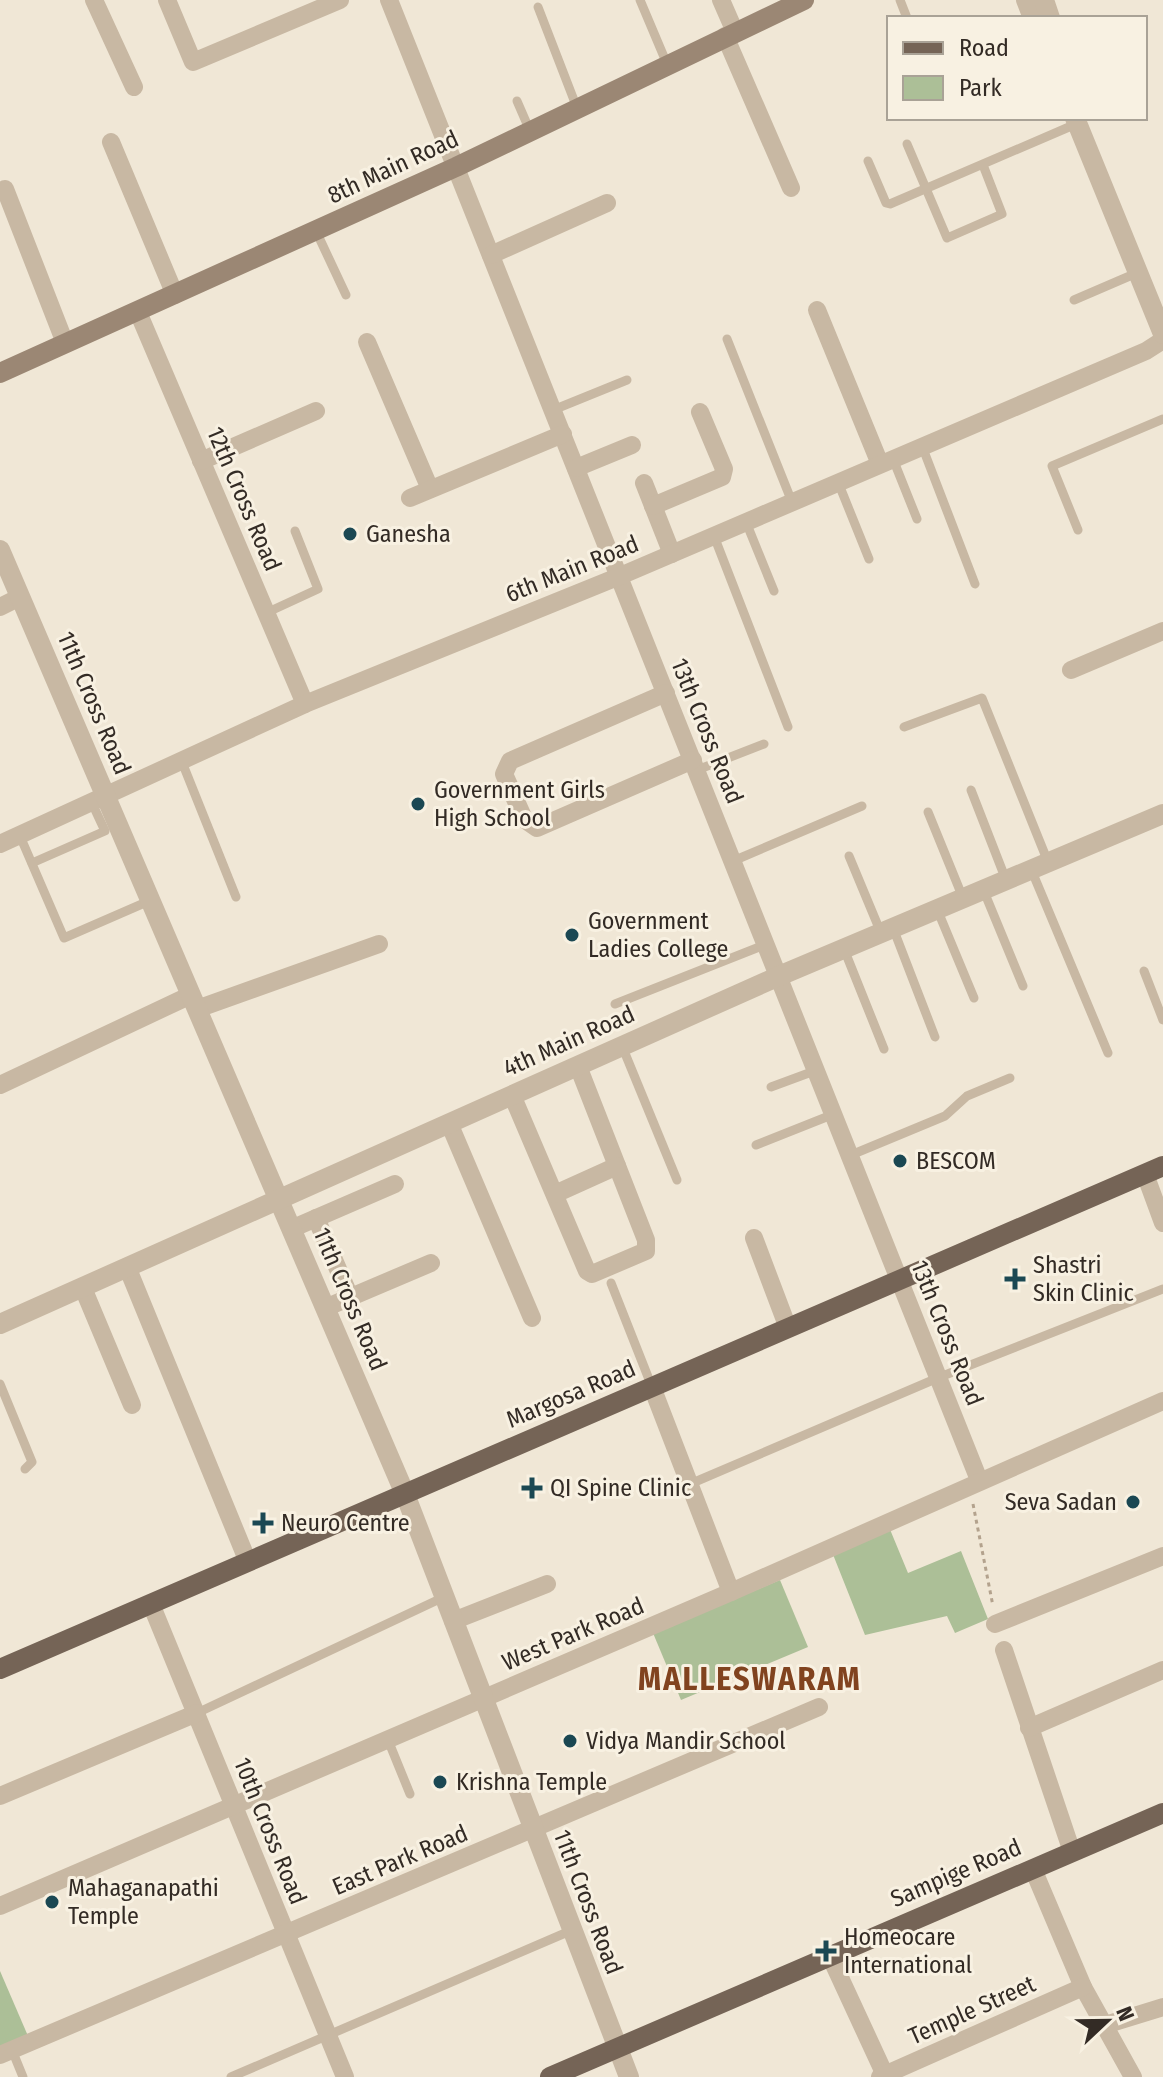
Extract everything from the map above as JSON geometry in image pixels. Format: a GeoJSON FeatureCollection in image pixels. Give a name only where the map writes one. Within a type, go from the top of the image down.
{"type":"FeatureCollection","features":[{"type":"Feature","properties":{"kind":"main road","name":"8th Main Road"},"geometry":{"type":"LineString","coordinates":[[0,373],[456,167],[804,0]]}},
{"type":"Feature","properties":{"kind":"main road","name":"Margosa Road"},"geometry":{"type":"LineString","coordinates":[[0,1669],[1154,1170]]}},
{"type":"Feature","properties":{"kind":"main road","name":"Sampige Road"},"geometry":{"type":"LineString","coordinates":[[550,2077],[1163,1813]]}},
{"type":"Feature","properties":{"kind":"street"},"geometry":{"type":"LineString","coordinates":[[94,0],[134,87]]}},
{"type":"Feature","properties":{"kind":"street"},"geometry":{"type":"LineString","coordinates":[[167,0],[193,62],[340,0]]}},
{"type":"Feature","properties":{"kind":"street","name":"13th Cross Road"},"geometry":{"type":"LineString","coordinates":[[389,0],[940,1377],[974,1482]]}},
{"type":"Feature","properties":{"kind":"street"},"geometry":{"type":"LineString","coordinates":[[721,0],[730,34],[791,188]]}},
{"type":"Feature","properties":{"kind":"street"},"geometry":{"type":"LineString","coordinates":[[1078,120],[1163,337]]}},
{"type":"Feature","properties":{"kind":"street"},"geometry":{"type":"LineString","coordinates":[[111,142],[175,295]]}},
{"type":"Feature","properties":{"kind":"street"},"geometry":{"type":"LineString","coordinates":[[5,189],[65,343]]}},
{"type":"Feature","properties":{"kind":"street"},"geometry":{"type":"LineString","coordinates":[[491,255],[607,203]]}},
{"type":"Feature","properties":{"kind":"street"},"geometry":{"type":"LineString","coordinates":[[817,310],[887,461]]}},
{"type":"Feature","properties":{"kind":"street","name":"12th Cross Road"},"geometry":{"type":"LineString","coordinates":[[138,312],[305,704]]}},
{"type":"Feature","properties":{"kind":"street","name":"6th Main Road"},"geometry":{"type":"LineString","coordinates":[[0,844],[305,704],[672,554],[1146,351],[1163,337]]}},
{"type":"Feature","properties":{"kind":"street"},"geometry":{"type":"LineString","coordinates":[[367,342],[430,489]]}},
{"type":"Feature","properties":{"kind":"street"},"geometry":{"type":"LineString","coordinates":[[201,461],[316,411]]}},
{"type":"Feature","properties":{"kind":"street"},"geometry":{"type":"LineString","coordinates":[[653,506],[722,477],[724,469],[700,412]]}},
{"type":"Feature","properties":{"kind":"street"},"geometry":{"type":"LineString","coordinates":[[410,498],[563,434]]}},
{"type":"Feature","properties":{"kind":"street"},"geometry":{"type":"LineString","coordinates":[[576,468],[632,445]]}},
{"type":"Feature","properties":{"kind":"street"},"geometry":{"type":"LineString","coordinates":[[644,483],[672,554]]}},
{"type":"Feature","properties":{"kind":"street","name":"11th Cross Road"},"geometry":{"type":"LineString","coordinates":[[0,550],[99,800],[150,900],[405,1494],[570,1931],[629,2077]]}},
{"type":"Feature","properties":{"kind":"street"},"geometry":{"type":"LineString","coordinates":[[0,607],[20,597]]}},
{"type":"Feature","properties":{"kind":"street"},"geometry":{"type":"LineString","coordinates":[[1071,670],[1163,631]]}},
{"type":"Feature","properties":{"kind":"street"},"geometry":{"type":"LineString","coordinates":[[666,693],[510,761],[504,774],[524,819],[537,828],[695,765]]}},
{"type":"Feature","properties":{"kind":"street","name":"4th Main Road"},"geometry":{"type":"LineString","coordinates":[[0,1324],[779,976],[1163,814]]}},
{"type":"Feature","properties":{"kind":"street"},"geometry":{"type":"LineString","coordinates":[[0,1085],[194,1002],[379,944]]}},
{"type":"Feature","properties":{"kind":"street"},"geometry":{"type":"LineString","coordinates":[[512,1095],[589,1272],[646,1251],[646,1240],[578,1066]]}},
{"type":"Feature","properties":{"kind":"street"},"geometry":{"type":"LineString","coordinates":[[449,1123],[532,1318]]}},
{"type":"Feature","properties":{"kind":"street"},"geometry":{"type":"LineString","coordinates":[[555,1194],[617,1166]]}},
{"type":"Feature","properties":{"kind":"street"},"geometry":{"type":"LineString","coordinates":[[1154,1170],[1163,1223]]}},
{"type":"Feature","properties":{"kind":"street"},"geometry":{"type":"LineString","coordinates":[[291,1229],[395,1184]]}},
{"type":"Feature","properties":{"kind":"street"},"geometry":{"type":"LineString","coordinates":[[316,1218],[350,1297]]}},
{"type":"Feature","properties":{"kind":"street"},"geometry":{"type":"LineString","coordinates":[[754,1238],[788,1328]]}},
{"type":"Feature","properties":{"kind":"street"},"geometry":{"type":"LineString","coordinates":[[325,1308],[431,1263]]}},
{"type":"Feature","properties":{"kind":"street"},"geometry":{"type":"LineString","coordinates":[[128,1269],[248,1562]]}},
{"type":"Feature","properties":{"kind":"street"},"geometry":{"type":"LineString","coordinates":[[83,1288],[132,1405]]}},
{"type":"Feature","properties":{"kind":"street"},"geometry":{"type":"LineString","coordinates":[[652,1387],[731,1592]]}},
{"type":"Feature","properties":{"kind":"street","name":"West Park Road"},"geometry":{"type":"LineString","coordinates":[[0,1906],[731,1592],[1163,1401]]}},
{"type":"Feature","properties":{"kind":"street"},"geometry":{"type":"LineString","coordinates":[[995,1624],[1163,1556]]}},
{"type":"Feature","properties":{"kind":"street"},"geometry":{"type":"LineString","coordinates":[[453,1621],[547,1584]]}},
{"type":"Feature","properties":{"kind":"street","name":"10th Cross Road"},"geometry":{"type":"LineString","coordinates":[[151,1604],[345,2077]]}},
{"type":"Feature","properties":{"kind":"street"},"geometry":{"type":"LineString","coordinates":[[1004,1650],[1072,1852]]}},
{"type":"Feature","properties":{"kind":"street"},"geometry":{"type":"LineString","coordinates":[[1029,1728],[1163,1670]]}},
{"type":"Feature","properties":{"kind":"street","name":"East Park Road"},"geometry":{"type":"LineString","coordinates":[[6,2052],[819,1707]]}},
{"type":"Feature","properties":{"kind":"street"},"geometry":{"type":"LineString","coordinates":[[0,1796],[197,1713]]}},
{"type":"Feature","properties":{"kind":"street"},"geometry":{"type":"LineString","coordinates":[[1033,1869],[1083,1987],[1133,2077]]}},
{"type":"Feature","properties":{"kind":"street"},"geometry":{"type":"LineString","coordinates":[[830,1956],[882,2076]]}},
{"type":"Feature","properties":{"kind":"street","name":"Temple Street"},"geometry":{"type":"LineString","coordinates":[[882,2076],[1083,1987]]}},
{"type":"Feature","properties":{"kind":"street"},"geometry":{"type":"LineString","coordinates":[[1105,2025],[1163,2007]]}},
{"type":"Feature","properties":{"kind":"lane"},"geometry":{"type":"LineString","coordinates":[[640,0],[667,64]]}},
{"type":"Feature","properties":{"kind":"lane"},"geometry":{"type":"LineString","coordinates":[[538,7],[577,108]]}},
{"type":"Feature","properties":{"kind":"lane"},"geometry":{"type":"LineString","coordinates":[[517,101],[530,131]]}},
{"type":"Feature","properties":{"kind":"lane"},"geometry":{"type":"LineString","coordinates":[[868,161],[888,205],[1078,120]]}},
{"type":"Feature","properties":{"kind":"lane"},"geometry":{"type":"LineString","coordinates":[[907,144],[945,236],[953,237],[1002,214],[983,165]]}},
{"type":"Feature","properties":{"kind":"lane"},"geometry":{"type":"LineString","coordinates":[[316,231],[346,295]]}},
{"type":"Feature","properties":{"kind":"lane"},"geometry":{"type":"LineString","coordinates":[[1074,300],[1139,272]]}},
{"type":"Feature","properties":{"kind":"lane"},"geometry":{"type":"LineString","coordinates":[[727,339],[792,502]]}},
{"type":"Feature","properties":{"kind":"lane"},"geometry":{"type":"LineString","coordinates":[[553,410],[627,380]]}},
{"type":"Feature","properties":{"kind":"lane"},"geometry":{"type":"LineString","coordinates":[[1078,530],[1052,466],[1163,419]]}},
{"type":"Feature","properties":{"kind":"lane"},"geometry":{"type":"LineString","coordinates":[[922,446],[975,584]]}},
{"type":"Feature","properties":{"kind":"lane"},"geometry":{"type":"LineString","coordinates":[[887,461],[917,519]]}},
{"type":"Feature","properties":{"kind":"lane"},"geometry":{"type":"LineString","coordinates":[[838,482],[869,559]]}},
{"type":"Feature","properties":{"kind":"lane"},"geometry":{"type":"LineString","coordinates":[[746,522],[774,591]]}},
{"type":"Feature","properties":{"kind":"lane"},"geometry":{"type":"LineString","coordinates":[[266,613],[318,589],[295,531]]}},
{"type":"Feature","properties":{"kind":"lane"},"geometry":{"type":"LineString","coordinates":[[714,536],[788,727]]}},
{"type":"Feature","properties":{"kind":"lane"},"geometry":{"type":"LineString","coordinates":[[904,727],[982,698],[1108,1053]]}},
{"type":"Feature","properties":{"kind":"lane"},"geometry":{"type":"LineString","coordinates":[[695,765],[764,744]]}},
{"type":"Feature","properties":{"kind":"lane"},"geometry":{"type":"LineString","coordinates":[[182,762],[236,897]]}},
{"type":"Feature","properties":{"kind":"lane"},"geometry":{"type":"LineString","coordinates":[[971,790],[1006,880]]}},
{"type":"Feature","properties":{"kind":"lane"},"geometry":{"type":"LineString","coordinates":[[32,863],[105,831],[99,800]]}},
{"type":"Feature","properties":{"kind":"lane"},"geometry":{"type":"LineString","coordinates":[[733,861],[862,806]]}},
{"type":"Feature","properties":{"kind":"lane"},"geometry":{"type":"LineString","coordinates":[[928,812],[963,898]]}},
{"type":"Feature","properties":{"kind":"lane"},"geometry":{"type":"LineString","coordinates":[[20,836],[64,938],[150,900]]}},
{"type":"Feature","properties":{"kind":"lane"},"geometry":{"type":"LineString","coordinates":[[849,856],[887,930],[935,1037]]}},
{"type":"Feature","properties":{"kind":"lane"},"geometry":{"type":"LineString","coordinates":[[983,889],[1023,986]]}},
{"type":"Feature","properties":{"kind":"lane"},"geometry":{"type":"LineString","coordinates":[[937,909],[974,998]]}},
{"type":"Feature","properties":{"kind":"lane"},"geometry":{"type":"LineString","coordinates":[[615,1004],[767,944]]}},
{"type":"Feature","properties":{"kind":"lane"},"geometry":{"type":"LineString","coordinates":[[844,949],[884,1049]]}},
{"type":"Feature","properties":{"kind":"lane"},"geometry":{"type":"LineString","coordinates":[[1144,971],[1163,1020]]}},
{"type":"Feature","properties":{"kind":"lane"},"geometry":{"type":"LineString","coordinates":[[622,1046],[677,1180]]}},
{"type":"Feature","properties":{"kind":"lane"},"geometry":{"type":"LineString","coordinates":[[771,1087],[817,1070]]}},
{"type":"Feature","properties":{"kind":"lane"},"geometry":{"type":"LineString","coordinates":[[851,1155],[945,1116],[967,1096],[1010,1078]]}},
{"type":"Feature","properties":{"kind":"lane"},"geometry":{"type":"LineString","coordinates":[[756,1145],[834,1114]]}},
{"type":"Feature","properties":{"kind":"lane"},"geometry":{"type":"LineString","coordinates":[[611,1283],[652,1387]]}},
{"type":"Feature","properties":{"kind":"lane"},"geometry":{"type":"LineString","coordinates":[[690,1484],[940,1377],[1163,1289]]}},
{"type":"Feature","properties":{"kind":"lane"},"geometry":{"type":"LineString","coordinates":[[0,1384],[32,1462],[25,1469]]}},
{"type":"Feature","properties":{"kind":"lane"},"geometry":{"type":"LineString","coordinates":[[197,1713],[444,1597]]}},
{"type":"Feature","properties":{"kind":"lane"},"geometry":{"type":"LineString","coordinates":[[388,1740],[410,1794]]}},
{"type":"Feature","properties":{"kind":"lane"},"geometry":{"type":"LineString","coordinates":[[231,2077],[570,1931]]}},
{"type":"Feature","properties":{"kind":"lane"},"geometry":{"type":"LineString","coordinates":[[6,2052],[23,2077]]}},
{"type":"Feature","properties":{"kind":"path"},"geometry":{"type":"LineString","coordinates":[[974,1482],[995,1624]]}},
{"type":"Feature","properties":{"kind":"green space"},"geometry":{"type":"Polygon","coordinates":[[[889,1527],[908,1573],[961,1551],[988,1619],[955,1633],[947,1616],[865,1635],[832,1552],[889,1527]]]}},
{"type":"Feature","properties":{"kind":"green space"},"geometry":{"type":"Polygon","coordinates":[[[780,1580],[808,1647],[681,1700],[653,1633],[780,1580]]]}},
{"type":"Feature","properties":{"kind":"green space"},"geometry":{"type":"Polygon","coordinates":[[[0,1971],[28,2036],[0,2048],[0,1971]]]}},
{"type":"Feature","properties":{"kind":"place","name":"Ganesha"},"geometry":{"type":"Point","coordinates":[350,534]}},
{"type":"Feature","properties":{"kind":"place","name":"Government Girls High School"},"geometry":{"type":"Point","coordinates":[418,804]}},
{"type":"Feature","properties":{"kind":"place","name":"Government Ladies College"},"geometry":{"type":"Point","coordinates":[572,935]}},
{"type":"Feature","properties":{"kind":"place","name":"BESCOM"},"geometry":{"type":"Point","coordinates":[900,1161]}},
{"type":"Feature","properties":{"kind":"place","name":"Shastri Skin Clinic"},"geometry":{"type":"Point","coordinates":[1015,1279]}},
{"type":"Feature","properties":{"kind":"place","name":"QI Spine Clinic"},"geometry":{"type":"Point","coordinates":[532,1488]}},
{"type":"Feature","properties":{"kind":"place","name":"Seva Sadan"},"geometry":{"type":"Point","coordinates":[1133,1502]}},
{"type":"Feature","properties":{"kind":"place","name":"Neuro Centre"},"geometry":{"type":"Point","coordinates":[263,1523]}},
{"type":"Feature","properties":{"kind":"place","name":"Vidya Mandir School"},"geometry":{"type":"Point","coordinates":[570,1741]}},
{"type":"Feature","properties":{"kind":"place","name":"Krishna Temple"},"geometry":{"type":"Point","coordinates":[440,1782]}},
{"type":"Feature","properties":{"kind":"place","name":"Mahaganapathi Temple"},"geometry":{"type":"Point","coordinates":[52,1902]}},
{"type":"Feature","properties":{"kind":"place","name":"Homeocare International"},"geometry":{"type":"Point","coordinates":[826,1951]}},
{"type":"Feature","properties":{"kind":"district","name":"MALLESWARAM"},"geometry":{"type":"Point","coordinates":[750,1679]}}]}
